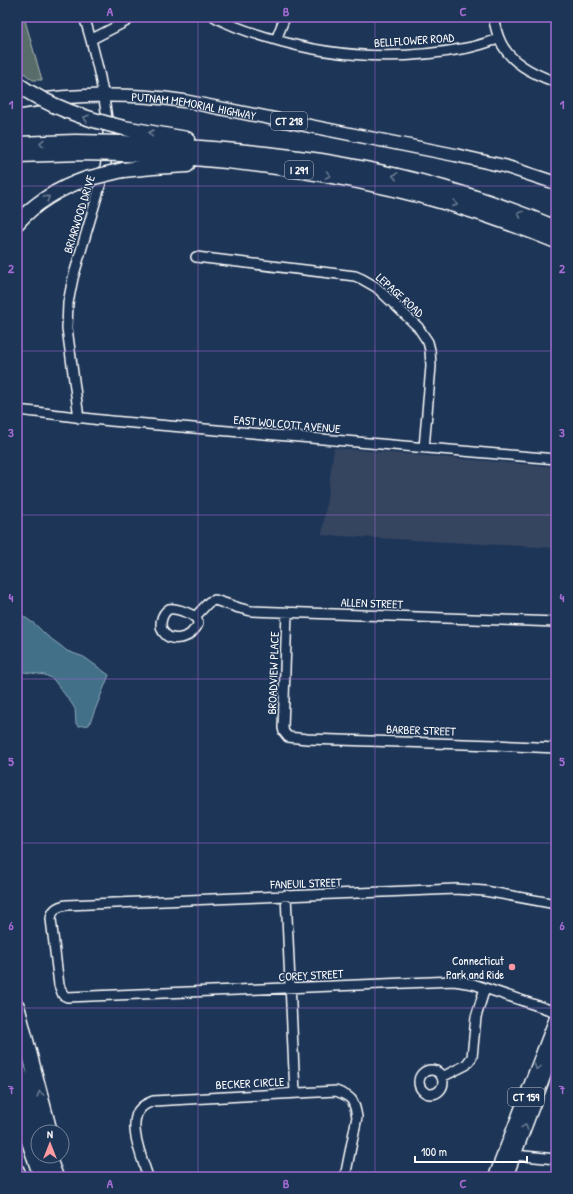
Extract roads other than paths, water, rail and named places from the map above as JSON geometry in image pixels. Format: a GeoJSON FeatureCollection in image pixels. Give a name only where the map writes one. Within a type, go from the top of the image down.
{"type":"FeatureCollection","features":[{"type":"Feature","properties":{"kind":"highway"},"geometry":{"type":"LineString","coordinates":[[17,84],[61,109],[97,122],[124,128],[268,151],[299,164]]}},
{"type":"Feature","properties":{"kind":"highway","name":"I 291"},"geometry":{"type":"LineString","coordinates":[[17,144],[63,142],[213,159],[362,169],[426,184],[493,204],[556,228]]}},
{"type":"Feature","properties":{"kind":"highway","name":"I 291"},"geometry":{"type":"LineString","coordinates":[[17,155],[82,153],[122,149]]}},
{"type":"Feature","properties":{"kind":"highway"},"geometry":{"type":"LineString","coordinates":[[17,223],[26,213],[44,199],[66,187],[86,178],[123,170],[153,166],[188,165],[275,170],[299,164]]}},
{"type":"Feature","properties":{"kind":"highway","name":"I 291"},"geometry":{"type":"LineString","coordinates":[[299,164],[427,196],[499,219],[556,241]]}},
{"type":"Feature","properties":{"kind":"highway"},"geometry":{"type":"LineString","coordinates":[[17,1006],[48,1124]]}},
{"type":"Feature","properties":{"kind":"highway"},"geometry":{"type":"LineString","coordinates":[[17,1065],[37,1124]]}},
{"type":"Feature","properties":{"kind":"highway"},"geometry":{"type":"LineString","coordinates":[[17,1106],[41,1177]]}},
{"type":"Feature","properties":{"kind":"highway"},"geometry":{"type":"LineString","coordinates":[[17,1133],[33,1177]]}},
{"type":"Feature","properties":{"kind":"highway"},"geometry":{"type":"LineString","coordinates":[[51,1164],[56,1177]]}},
{"type":"Feature","properties":{"kind":"highway"},"geometry":{"type":"LineString","coordinates":[[59,1164],[62,1177]]}},
{"type":"Feature","properties":{"kind":"highway"},"geometry":{"type":"LineString","coordinates":[[17,1171],[19,1177]]}},
{"type":"Feature","properties":{"kind":"main road","name":"PUTNAM MEMORIAL HIGHWAY"},"geometry":{"type":"LineString","coordinates":[[17,103],[59,97],[103,95],[174,99],[481,160],[520,170],[556,183]]}},
{"type":"Feature","properties":{"kind":"main road","name":"CT 159"},"geometry":{"type":"LineString","coordinates":[[495,1177],[556,1018]]}},
{"type":"Feature","properties":{"kind":"main road","name":"CT 159"},"geometry":{"type":"LineString","coordinates":[[506,1177],[556,1045]]}},
{"type":"Feature","properties":{"kind":"street","name":"BRIARWOOD DRIVE"},"geometry":{"type":"LineString","coordinates":[[79,418],[68,336],[67,309],[73,278],[102,183],[108,156],[109,130],[92,39],[84,17]]}},
{"type":"Feature","properties":{"kind":"street"},"geometry":{"type":"LineString","coordinates":[[92,39],[132,17]]}},
{"type":"Feature","properties":{"kind":"street","name":"BELLFLOWER ROAD"},"geometry":{"type":"LineString","coordinates":[[215,17],[248,31],[308,48],[334,53],[385,57],[428,54],[468,48],[499,39]]}},
{"type":"Feature","properties":{"kind":"street"},"geometry":{"type":"LineString","coordinates":[[276,40],[286,17]]}},
{"type":"Feature","properties":{"kind":"street"},"geometry":{"type":"LineString","coordinates":[[493,17],[499,39],[509,54],[522,66],[538,76],[556,82]]}},
{"type":"Feature","properties":{"kind":"street","name":"LEPAGE ROAD"},"geometry":{"type":"LineString","coordinates":[[196,258],[355,276],[376,287],[418,327],[428,342],[431,366],[424,448]]}},
{"type":"Feature","properties":{"kind":"street","name":"EAST WOLCOTT AVENUE"},"geometry":{"type":"LineString","coordinates":[[17,410],[61,414],[79,418],[556,459]]}},
{"type":"Feature","properties":{"kind":"street","name":"ALLEN STREET"},"geometry":{"type":"LineString","coordinates":[[194,617],[209,602],[215,600],[245,610],[556,622]]}},
{"type":"Feature","properties":{"kind":"street","name":"BROADVIEW PLACE"},"geometry":{"type":"LineString","coordinates":[[285,734],[283,728],[287,612]]}},
{"type":"Feature","properties":{"kind":"street","name":"BARBER STREET"},"geometry":{"type":"LineString","coordinates":[[285,734],[292,738],[556,748]]}},
{"type":"Feature","properties":{"kind":"street","name":"FANEUIL STREET"},"geometry":{"type":"LineString","coordinates":[[63,995],[59,985],[51,919],[52,913],[56,908],[67,905],[456,889],[485,891],[556,904]]}},
{"type":"Feature","properties":{"kind":"street"},"geometry":{"type":"LineString","coordinates":[[286,896],[295,1093]]}},
{"type":"Feature","properties":{"kind":"street","name":"COREY STREET"},"geometry":{"type":"LineString","coordinates":[[63,995],[73,998],[454,981],[486,988],[556,1012]]}},
{"type":"Feature","properties":{"kind":"street"},"geometry":{"type":"LineString","coordinates":[[442,1077],[466,1065],[472,1057],[476,1017],[486,988]]}},
{"type":"Feature","properties":{"kind":"street","name":"BECKER CIRCLE"},"geometry":{"type":"LineString","coordinates":[[148,1177],[136,1140],[135,1127],[136,1117],[141,1107],[153,1101],[336,1091],[349,1096],[356,1107],[357,1117],[345,1177]]}},
{"type":"Feature","properties":{"kind":"street"},"geometry":{"type":"LineString","coordinates":[[514,1155],[556,1159]]}},
{"type":"Feature","properties":{"kind":"place","name":"Connecticut Park and Ride"},"geometry":{"type":"Point","coordinates":[512,967]}}]}
